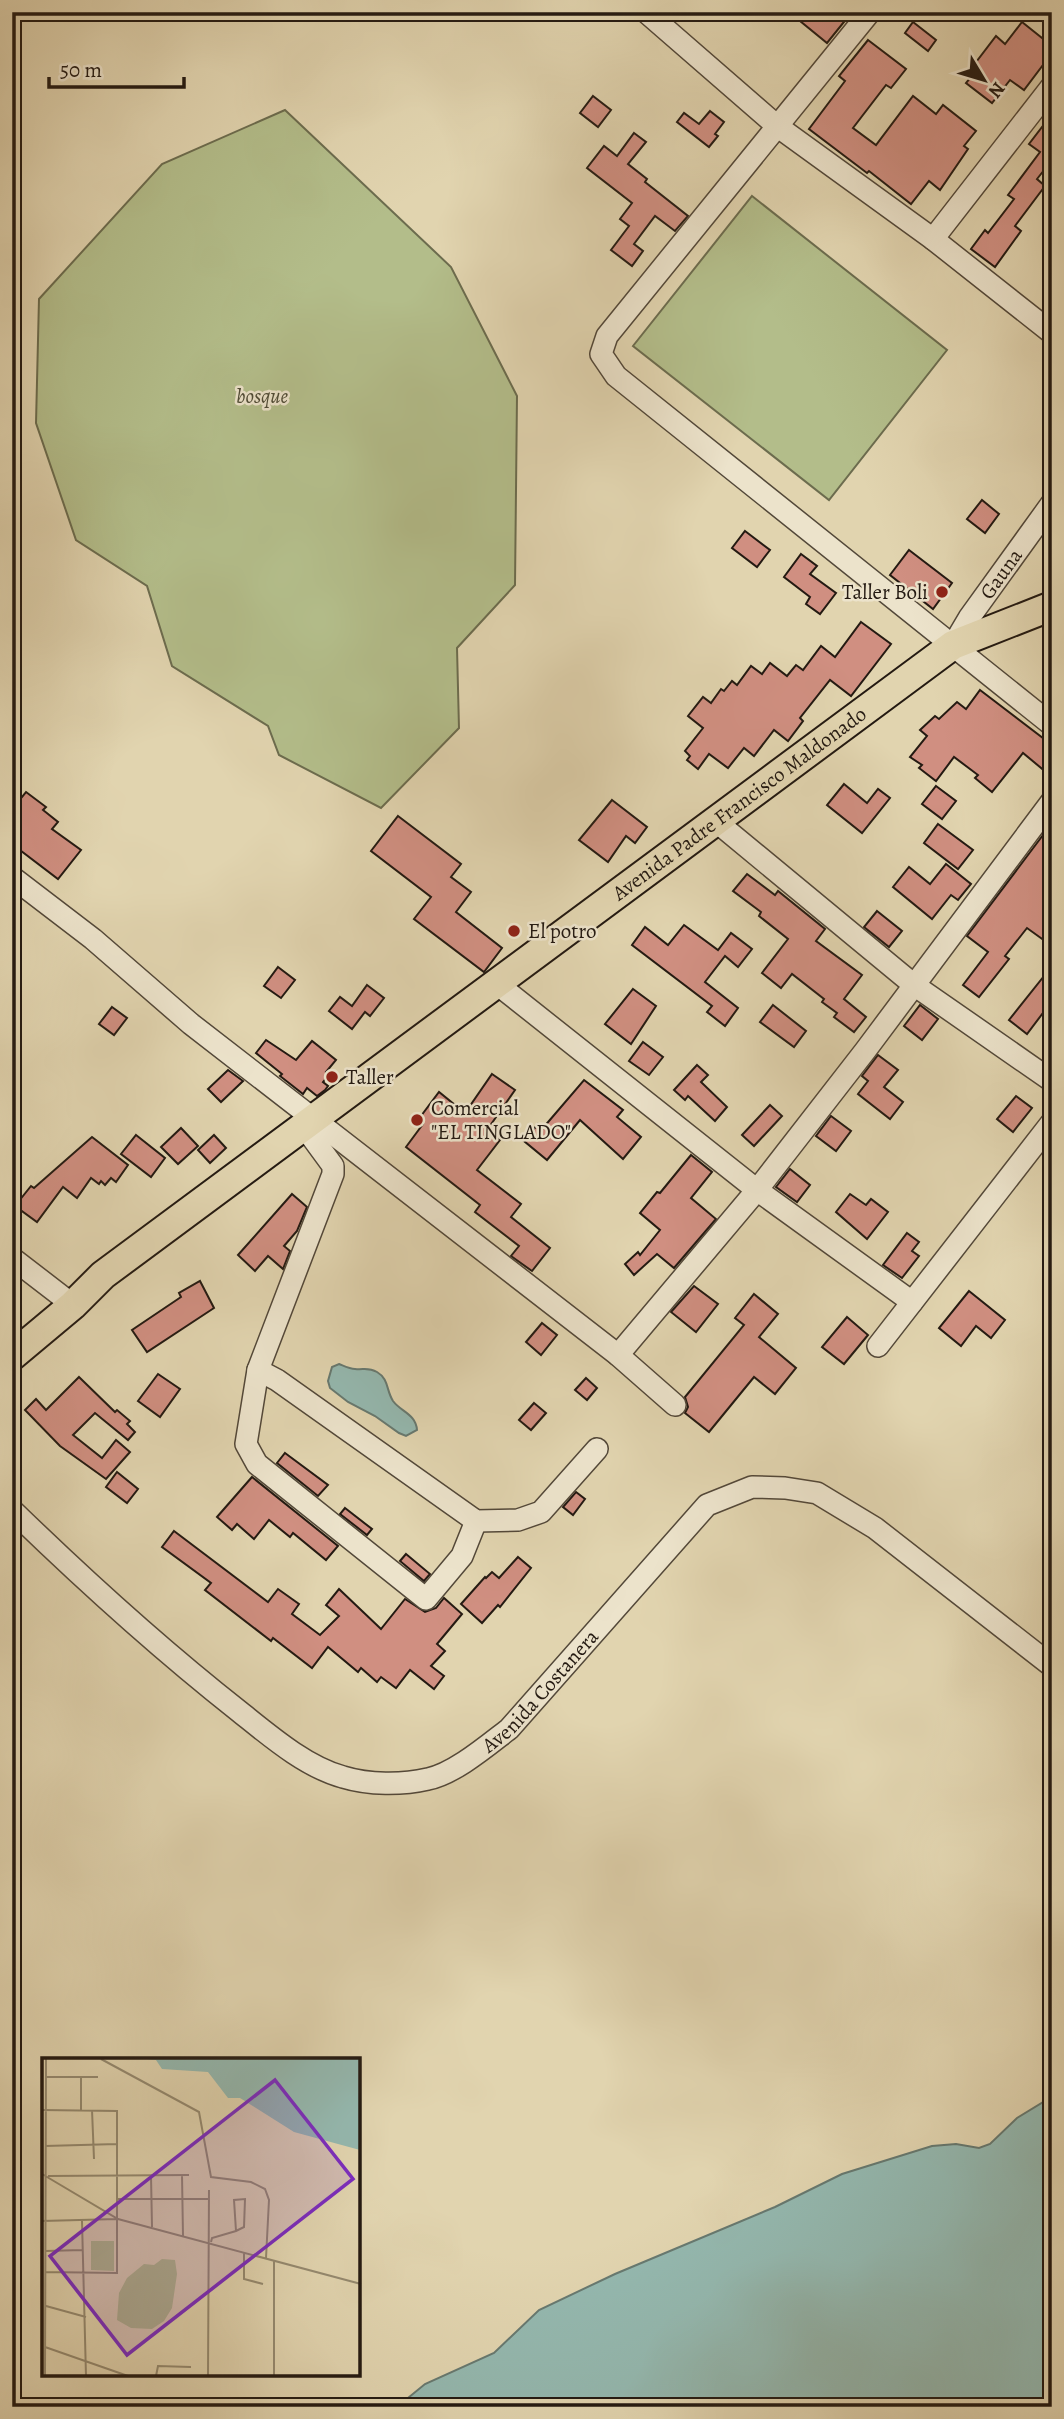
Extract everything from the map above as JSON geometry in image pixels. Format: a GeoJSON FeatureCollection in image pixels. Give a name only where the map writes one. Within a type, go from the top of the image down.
{"type":"FeatureCollection","features":[{"type":"Feature","properties":{"kind":"main road","name":"Avenida Padre Francisco Maldonado"},"geometry":{"type":"LineString","coordinates":[[12,1356],[73,1305],[111,1286],[316,1127],[958,649],[1052,606]]}},
{"type":"Feature","properties":{"kind":"main road","name":"Avenida Padre Francisco Maldonado"},"geometry":{"type":"LineString","coordinates":[[316,1127],[506,991],[958,649],[1052,617]]}},
{"type":"Feature","properties":{"kind":"street"},"geometry":{"type":"LineString","coordinates":[[646,12],[777,127],[933,239],[1052,332]]}},
{"type":"Feature","properties":{"kind":"street"},"geometry":{"type":"LineString","coordinates":[[870,12],[607,336],[601,354],[616,376],[1052,725]]}},
{"type":"Feature","properties":{"kind":"street"},"geometry":{"type":"LineString","coordinates":[[933,239],[1052,86]]}},
{"type":"Feature","properties":{"kind":"street","name":"Gauna"},"geometry":{"type":"LineString","coordinates":[[958,649],[969,618],[1052,503]]}},
{"type":"Feature","properties":{"kind":"street"},"geometry":{"type":"LineString","coordinates":[[618,1355],[757,1190],[1052,801]]}},
{"type":"Feature","properties":{"kind":"street"},"geometry":{"type":"LineString","coordinates":[[724,828],[915,985],[1052,1081]]}},
{"type":"Feature","properties":{"kind":"street"},"geometry":{"type":"LineString","coordinates":[[12,877],[93,939],[316,1127],[618,1355],[675,1405]]}},
{"type":"Feature","properties":{"kind":"street"},"geometry":{"type":"LineString","coordinates":[[506,991],[757,1190],[912,1302]]}},
{"type":"Feature","properties":{"kind":"street"},"geometry":{"type":"LineString","coordinates":[[878,1346],[1052,1122]]}},
{"type":"Feature","properties":{"kind":"street"},"geometry":{"type":"LineString","coordinates":[[316,1127],[333,1166],[333,1174],[258,1370],[246,1444],[257,1464],[426,1599],[462,1556],[476,1521]]}},
{"type":"Feature","properties":{"kind":"street"},"geometry":{"type":"LineString","coordinates":[[12,1258],[73,1305]]}},
{"type":"Feature","properties":{"kind":"street"},"geometry":{"type":"LineString","coordinates":[[258,1370],[277,1380],[476,1521],[517,1520],[541,1512],[597,1448]]}},
{"type":"Feature","properties":{"kind":"street","name":"Avenida Costanera"},"geometry":{"type":"LineString","coordinates":[[12,1510],[102,1597],[217,1694],[293,1754],[342,1777],[383,1783],[430,1779],[471,1758],[509,1729],[706,1505],[752,1487],[817,1493],[875,1528],[1052,1666]]}},
{"type":"Feature","properties":{"kind":"green space","name":"bosque"},"geometry":{"type":"Polygon","coordinates":[[[285,110],[451,267],[517,396],[515,585],[457,648],[459,728],[381,808],[279,755],[268,726],[172,666],[147,586],[76,540],[36,423],[39,299],[162,164],[285,110]]]}},
{"type":"Feature","properties":{"kind":"green space"},"geometry":{"type":"Polygon","coordinates":[[[752,196],[947,350],[829,500],[633,346],[752,196]]]}},
{"type":"Feature","properties":{"kind":"water"},"geometry":{"type":"Polygon","coordinates":[[[339,1364],[353,1369],[371,1370],[381,1375],[393,1401],[414,1420],[417,1430],[406,1436],[399,1433],[330,1388],[328,1381],[332,1367],[339,1364]]]}},
{"type":"Feature","properties":{"kind":"water"},"geometry":{"type":"Polygon","coordinates":[[[1052,2098],[1052,2407],[397,2407],[425,2384],[494,2353],[539,2310],[615,2274],[775,2207],[842,2174],[932,2146],[956,2144],[979,2148],[990,2144],[1017,2118],[1052,2098]]]}},
{"type":"Feature","properties":{"kind":"building"},"geometry":{"type":"Polygon","coordinates":[[[789,12],[852,12],[827,43],[789,12]]]}},
{"type":"Feature","properties":{"kind":"building"},"geometry":{"type":"Polygon","coordinates":[[[913,22],[936,40],[928,51],[905,33],[913,22]]]}},
{"type":"Feature","properties":{"kind":"building"},"geometry":{"type":"Polygon","coordinates":[[[1022,22],[1052,46],[1052,53],[1024,90],[1010,80],[992,103],[966,83],[971,77],[967,74],[996,36],[1005,44],[1022,22]]]}},
{"type":"Feature","properties":{"kind":"building"},"geometry":{"type":"Polygon","coordinates":[[[868,40],[906,69],[891,88],[886,85],[853,128],[876,145],[913,96],[936,114],[943,105],[976,131],[964,146],[968,149],[940,190],[929,181],[911,204],[809,129],[845,81],[839,76],[868,40]]]}},
{"type":"Feature","properties":{"kind":"building"},"geometry":{"type":"Polygon","coordinates":[[[593,96],[611,110],[598,127],[580,113],[593,96]]]}},
{"type":"Feature","properties":{"kind":"building"},"geometry":{"type":"Polygon","coordinates":[[[710,111],[724,122],[709,147],[677,122],[684,113],[699,124],[710,111]]]}},
{"type":"Feature","properties":{"kind":"building"},"geometry":{"type":"Polygon","coordinates":[[[1052,114],[1052,160],[1037,179],[1045,186],[1015,226],[1021,231],[995,267],[971,249],[985,230],[988,233],[1014,199],[1008,195],[1040,152],[1029,144],[1052,114]]]}},
{"type":"Feature","properties":{"kind":"building"},"geometry":{"type":"Polygon","coordinates":[[[634,133],[646,142],[628,164],[647,179],[645,182],[688,216],[675,231],[655,216],[634,244],[643,251],[632,266],[611,250],[629,226],[620,219],[632,203],[587,168],[604,146],[617,156],[634,133]]]}},
{"type":"Feature","properties":{"kind":"building"},"geometry":{"type":"Polygon","coordinates":[[[982,500],[999,514],[985,533],[967,519],[982,500]]]}},
{"type":"Feature","properties":{"kind":"building"},"geometry":{"type":"Polygon","coordinates":[[[745,531],[770,550],[757,567],[732,548],[745,531]]]}},
{"type":"Feature","properties":{"kind":"building"},"geometry":{"type":"Polygon","coordinates":[[[909,550],[952,583],[933,609],[890,575],[909,550]]]}},
{"type":"Feature","properties":{"kind":"building"},"geometry":{"type":"Polygon","coordinates":[[[801,554],[817,566],[810,574],[836,593],[820,614],[806,604],[810,597],[784,577],[801,554]]]}},
{"type":"Feature","properties":{"kind":"building"},"geometry":{"type":"Polygon","coordinates":[[[861,622],[891,644],[851,696],[830,680],[800,718],[803,721],[788,741],[774,730],[754,756],[744,748],[728,768],[709,754],[698,769],[687,760],[690,756],[685,751],[703,728],[688,716],[703,697],[711,703],[721,689],[724,691],[732,681],[737,685],[751,666],[762,674],[770,663],[787,676],[796,665],[803,670],[821,646],[835,657],[861,622]]]}},
{"type":"Feature","properties":{"kind":"building"},"geometry":{"type":"Polygon","coordinates":[[[980,690],[1052,745],[1052,777],[1023,753],[992,792],[975,778],[978,775],[954,757],[936,781],[919,768],[922,765],[910,757],[927,736],[920,730],[935,716],[939,719],[957,702],[966,709],[980,690]]]}},
{"type":"Feature","properties":{"kind":"building"},"geometry":{"type":"Polygon","coordinates":[[[844,784],[867,803],[878,789],[890,798],[862,833],[827,805],[844,784]]]}},
{"type":"Feature","properties":{"kind":"building"},"geometry":{"type":"Polygon","coordinates":[[[936,786],[956,801],[942,819],[922,804],[936,786]]]}},
{"type":"Feature","properties":{"kind":"building"},"geometry":{"type":"Polygon","coordinates":[[[26,792],[46,807],[43,810],[58,822],[52,829],[81,850],[58,879],[12,844],[12,809],[26,792]]]}},
{"type":"Feature","properties":{"kind":"building"},"geometry":{"type":"Polygon","coordinates":[[[612,800],[647,827],[635,843],[626,836],[608,862],[579,840],[612,800]]]}},
{"type":"Feature","properties":{"kind":"building"},"geometry":{"type":"Polygon","coordinates":[[[398,816],[461,864],[451,877],[471,892],[456,912],[502,948],[484,972],[414,919],[431,897],[371,851],[398,816]]]}},
{"type":"Feature","properties":{"kind":"building"},"geometry":{"type":"Polygon","coordinates":[[[938,824],[973,850],[958,869],[924,843],[938,824]]]}},
{"type":"Feature","properties":{"kind":"building"},"geometry":{"type":"Polygon","coordinates":[[[1043,835],[1052,841],[1052,946],[1027,928],[1005,956],[1009,959],[979,997],[963,985],[988,952],[967,936],[1043,835]]]}},
{"type":"Feature","properties":{"kind":"building"},"geometry":{"type":"Polygon","coordinates":[[[946,864],[971,884],[958,900],[951,895],[932,919],[893,887],[909,867],[930,884],[946,864]]]}},
{"type":"Feature","properties":{"kind":"building"},"geometry":{"type":"Polygon","coordinates":[[[747,874],[775,895],[778,891],[825,929],[816,941],[862,975],[844,999],[866,1017],[854,1032],[834,1017],[837,1013],[822,1002],[824,999],[792,974],[781,988],[762,973],[788,939],[759,916],[761,912],[733,891],[747,874]]]}},
{"type":"Feature","properties":{"kind":"building"},"geometry":{"type":"Polygon","coordinates":[[[877,911],[902,931],[889,947],[864,927],[877,911]]]}},
{"type":"Feature","properties":{"kind":"building"},"geometry":{"type":"Polygon","coordinates":[[[684,925],[718,950],[731,933],[752,949],[738,967],[725,956],[705,982],[738,1008],[725,1026],[707,1012],[712,1006],[632,945],[645,927],[668,945],[684,925]]]}},
{"type":"Feature","properties":{"kind":"building"},"geometry":{"type":"Polygon","coordinates":[[[1052,966],[1052,1001],[1027,1034],[1009,1020],[1052,966]]]}},
{"type":"Feature","properties":{"kind":"building"},"geometry":{"type":"Polygon","coordinates":[[[278,967],[295,980],[281,998],[264,986],[278,967]]]}},
{"type":"Feature","properties":{"kind":"building"},"geometry":{"type":"Polygon","coordinates":[[[367,985],[384,998],[370,1016],[365,1012],[352,1029],[329,1011],[340,997],[352,1006],[367,985]]]}},
{"type":"Feature","properties":{"kind":"building"},"geometry":{"type":"Polygon","coordinates":[[[633,989],[656,1006],[631,1044],[605,1024],[633,989]]]}},
{"type":"Feature","properties":{"kind":"building"},"geometry":{"type":"Polygon","coordinates":[[[773,1005],[806,1031],[794,1047],[760,1022],[773,1005]]]}},
{"type":"Feature","properties":{"kind":"building"},"geometry":{"type":"Polygon","coordinates":[[[920,1005],[938,1019],[922,1040],[904,1026],[920,1005]]]}},
{"type":"Feature","properties":{"kind":"building"},"geometry":{"type":"Polygon","coordinates":[[[112,1007],[127,1018],[114,1035],[99,1024],[112,1007]]]}},
{"type":"Feature","properties":{"kind":"building"},"geometry":{"type":"Polygon","coordinates":[[[266,1040],[296,1060],[312,1041],[336,1060],[326,1072],[329,1075],[323,1082],[328,1086],[325,1090],[317,1096],[307,1088],[303,1094],[280,1076],[282,1074],[256,1053],[266,1040]]]}},
{"type":"Feature","properties":{"kind":"building"},"geometry":{"type":"Polygon","coordinates":[[[643,1042],[663,1057],[649,1075],[629,1061],[643,1042]]]}},
{"type":"Feature","properties":{"kind":"building"},"geometry":{"type":"Polygon","coordinates":[[[878,1055],[898,1070],[884,1087],[903,1102],[890,1119],[858,1094],[868,1081],[862,1076],[878,1055]]]}},
{"type":"Feature","properties":{"kind":"building"},"geometry":{"type":"Polygon","coordinates":[[[697,1065],[708,1075],[701,1082],[727,1107],[715,1121],[688,1096],[685,1100],[674,1090],[697,1065]]]}},
{"type":"Feature","properties":{"kind":"building"},"geometry":{"type":"Polygon","coordinates":[[[228,1070],[243,1081],[221,1102],[208,1089],[228,1070]]]}},
{"type":"Feature","properties":{"kind":"building"},"geometry":{"type":"Polygon","coordinates":[[[492,1074],[515,1090],[487,1130],[500,1140],[477,1170],[521,1204],[511,1217],[550,1248],[532,1271],[511,1256],[519,1246],[475,1212],[480,1205],[406,1147],[423,1124],[418,1120],[439,1092],[465,1113],[492,1074]]]}},
{"type":"Feature","properties":{"kind":"building"},"geometry":{"type":"Polygon","coordinates":[[[584,1080],[623,1110],[617,1117],[641,1137],[623,1159],[580,1120],[547,1160],[524,1141],[538,1124],[543,1128],[584,1080]]]}},
{"type":"Feature","properties":{"kind":"building"},"geometry":{"type":"Polygon","coordinates":[[[1016,1096],[1032,1108],[1013,1132],[997,1119],[1016,1096]]]}},
{"type":"Feature","properties":{"kind":"building"},"geometry":{"type":"Polygon","coordinates":[[[770,1105],[782,1116],[754,1146],[742,1135],[770,1105]]]}},
{"type":"Feature","properties":{"kind":"building"},"geometry":{"type":"Polygon","coordinates":[[[831,1116],[851,1131],[836,1151],[816,1136],[831,1116]]]}},
{"type":"Feature","properties":{"kind":"building"},"geometry":{"type":"Polygon","coordinates":[[[181,1128],[198,1146],[178,1164],[161,1147],[181,1128]]]}},
{"type":"Feature","properties":{"kind":"building"},"geometry":{"type":"Polygon","coordinates":[[[136,1135],[165,1158],[151,1177],[121,1154],[136,1135]]]}},
{"type":"Feature","properties":{"kind":"building"},"geometry":{"type":"Polygon","coordinates":[[[214,1135],[226,1148],[210,1163],[198,1150],[214,1135]]]}},
{"type":"Feature","properties":{"kind":"building"},"geometry":{"type":"Polygon","coordinates":[[[92,1137],[128,1165],[116,1182],[111,1178],[105,1185],[91,1178],[77,1198],[63,1187],[37,1222],[15,1206],[31,1186],[34,1188],[92,1137]]]}},
{"type":"Feature","properties":{"kind":"building"},"geometry":{"type":"Polygon","coordinates":[[[691,1155],[712,1172],[691,1198],[716,1219],[674,1268],[657,1254],[634,1275],[625,1264],[638,1252],[640,1255],[660,1230],[640,1213],[691,1155]]]}},
{"type":"Feature","properties":{"kind":"building"},"geometry":{"type":"Polygon","coordinates":[[[790,1169],[810,1185],[797,1202],[776,1187],[790,1169]]]}},
{"type":"Feature","properties":{"kind":"building"},"geometry":{"type":"Polygon","coordinates":[[[292,1194],[307,1207],[297,1231],[284,1246],[290,1251],[283,1269],[268,1256],[255,1271],[238,1255],[292,1194]]]}},
{"type":"Feature","properties":{"kind":"building"},"geometry":{"type":"Polygon","coordinates":[[[850,1194],[866,1205],[871,1199],[888,1212],[867,1239],[836,1212],[850,1194]]]}},
{"type":"Feature","properties":{"kind":"building"},"geometry":{"type":"Polygon","coordinates":[[[907,1233],[919,1242],[912,1251],[919,1256],[902,1278],[883,1265],[907,1233]]]}},
{"type":"Feature","properties":{"kind":"building"},"geometry":{"type":"Polygon","coordinates":[[[200,1281],[214,1308],[147,1352],[132,1330],[181,1297],[179,1293],[200,1281]]]}},
{"type":"Feature","properties":{"kind":"building"},"geometry":{"type":"Polygon","coordinates":[[[694,1286],[718,1304],[696,1332],[671,1312],[694,1286]]]}},
{"type":"Feature","properties":{"kind":"building"},"geometry":{"type":"Polygon","coordinates":[[[969,1291],[1005,1320],[991,1338],[976,1326],[961,1346],[939,1328],[969,1291]]]}},
{"type":"Feature","properties":{"kind":"building"},"geometry":{"type":"Polygon","coordinates":[[[754,1294],[778,1314],[759,1337],[796,1368],[775,1394],[754,1377],[709,1432],[685,1413],[688,1407],[685,1397],[744,1325],[735,1318],[754,1294]]]}},
{"type":"Feature","properties":{"kind":"building"},"geometry":{"type":"Polygon","coordinates":[[[847,1317],[868,1335],[844,1364],[822,1347],[847,1317]]]}},
{"type":"Feature","properties":{"kind":"building"},"geometry":{"type":"Polygon","coordinates":[[[542,1323],[557,1335],[541,1355],[526,1342],[542,1323]]]}},
{"type":"Feature","properties":{"kind":"building"},"geometry":{"type":"Polygon","coordinates":[[[158,1374],[180,1389],[160,1417],[138,1401],[158,1374]]]}},
{"type":"Feature","properties":{"kind":"building"},"geometry":{"type":"Polygon","coordinates":[[[79,1377],[115,1412],[117,1410],[130,1421],[127,1424],[135,1432],[128,1440],[95,1413],[73,1435],[102,1458],[116,1440],[130,1452],[106,1479],[60,1446],[25,1410],[36,1399],[46,1410],[79,1377]]]}},
{"type":"Feature","properties":{"kind":"building"},"geometry":{"type":"Polygon","coordinates":[[[586,1378],[597,1388],[587,1400],[575,1390],[586,1378]]]}},
{"type":"Feature","properties":{"kind":"building"},"geometry":{"type":"Polygon","coordinates":[[[534,1403],[546,1413],[531,1430],[519,1420],[534,1403]]]}},
{"type":"Feature","properties":{"kind":"building"},"geometry":{"type":"Polygon","coordinates":[[[285,1453],[328,1485],[318,1496],[277,1463],[285,1453]]]}},
{"type":"Feature","properties":{"kind":"building"},"geometry":{"type":"Polygon","coordinates":[[[117,1472],[138,1489],[127,1503],[106,1487],[117,1472]]]}},
{"type":"Feature","properties":{"kind":"building"},"geometry":{"type":"Polygon","coordinates":[[[252,1477],[338,1546],[326,1560],[293,1533],[290,1537],[269,1520],[254,1539],[237,1524],[232,1530],[217,1517],[252,1477]]]}},
{"type":"Feature","properties":{"kind":"building"},"geometry":{"type":"Polygon","coordinates":[[[576,1492],[585,1499],[573,1515],[563,1507],[576,1492]]]}},
{"type":"Feature","properties":{"kind":"building"},"geometry":{"type":"Polygon","coordinates":[[[345,1508],[372,1529],[367,1535],[340,1514],[345,1508]]]}},
{"type":"Feature","properties":{"kind":"building"},"geometry":{"type":"Polygon","coordinates":[[[174,1531],[268,1602],[278,1589],[299,1604],[292,1614],[320,1635],[339,1616],[326,1605],[339,1589],[381,1629],[405,1599],[425,1612],[436,1608],[444,1598],[462,1614],[437,1644],[445,1651],[431,1666],[444,1676],[434,1689],[410,1670],[396,1688],[381,1677],[377,1682],[361,1668],[358,1672],[328,1647],[312,1668],[273,1638],[271,1641],[205,1590],[211,1583],[162,1547],[174,1531]]]}},
{"type":"Feature","properties":{"kind":"building"},"geometry":{"type":"Polygon","coordinates":[[[406,1554],[430,1574],[424,1581],[400,1561],[406,1554]]]}},
{"type":"Feature","properties":{"kind":"building"},"geometry":{"type":"Polygon","coordinates":[[[518,1557],[531,1568],[500,1607],[498,1605],[482,1623],[461,1604],[485,1577],[492,1572],[499,1578],[518,1557]]]}},
{"type":"Feature","properties":{"kind":"place","name":"Taller Boli"},"geometry":{"type":"Point","coordinates":[942,592]}},
{"type":"Feature","properties":{"kind":"place","name":"El potro"},"geometry":{"type":"Point","coordinates":[514,931]}},
{"type":"Feature","properties":{"kind":"place","name":"Taller"},"geometry":{"type":"Point","coordinates":[332,1077]}},
{"type":"Feature","properties":{"kind":"place","name":"Comercial \"EL TINGLADO\""},"geometry":{"type":"Point","coordinates":[417,1120]}}]}
